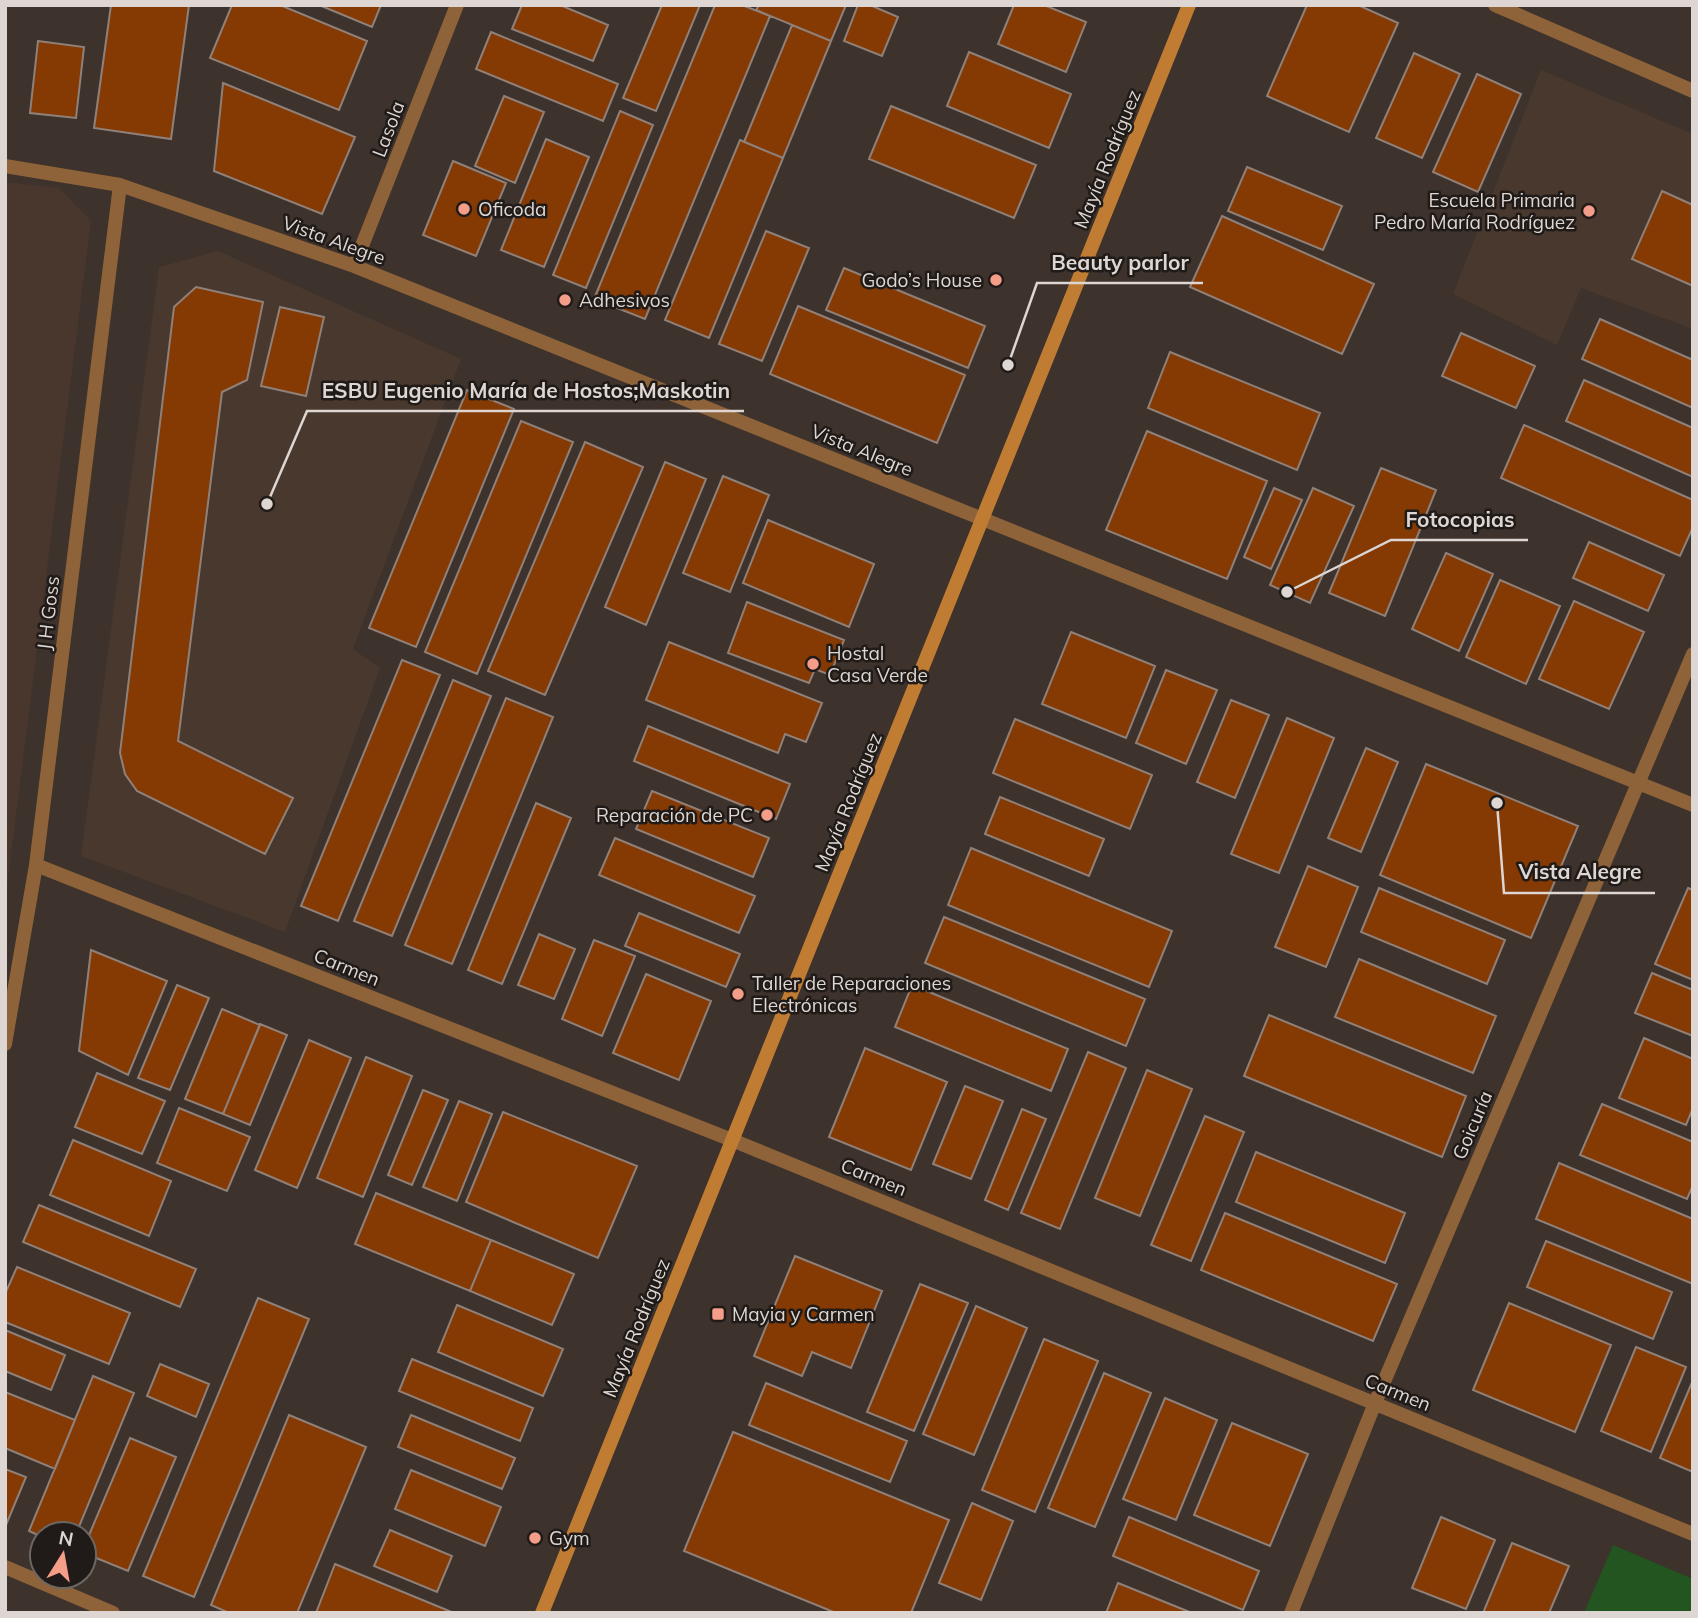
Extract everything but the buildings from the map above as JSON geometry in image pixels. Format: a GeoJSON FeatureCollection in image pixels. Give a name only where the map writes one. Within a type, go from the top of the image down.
{"type":"FeatureCollection","features":[{"type":"Feature","properties":{"kind":"main road","name":"Mayía Rodríguez"},"geometry":{"type":"LineString","coordinates":[[542,1613],[1189,5]]}},
{"type":"Feature","properties":{"kind":"street","name":"Lasola"},"geometry":{"type":"LineString","coordinates":[[354,266],[457,5]]}},
{"type":"Feature","properties":{"kind":"street"},"geometry":{"type":"LineString","coordinates":[[1495,5],[1693,91]]}},
{"type":"Feature","properties":{"kind":"street","name":"Vista Alegre"},"geometry":{"type":"LineString","coordinates":[[5,166],[120,185],[354,266],[1693,805]]}},
{"type":"Feature","properties":{"kind":"street","name":"J H Goss"},"geometry":{"type":"LineString","coordinates":[[5,1044],[36,864],[120,185]]}},
{"type":"Feature","properties":{"kind":"street","name":"Goicuría"},"geometry":{"type":"LineString","coordinates":[[1291,1613],[1375,1403],[1693,654]]}},
{"type":"Feature","properties":{"kind":"street","name":"Carmen"},"geometry":{"type":"LineString","coordinates":[[36,864],[732,1140],[1693,1534]]}},
{"type":"Feature","properties":{"kind":"street"},"geometry":{"type":"LineString","coordinates":[[5,1567],[113,1613]]}},
{"type":"Feature","properties":{"kind":"shaded area","name":"Escuela Primaria Pedro María Rodríguez"},"geometry":{"type":"Polygon","coordinates":[[[1541,70],[1693,134],[1693,329],[1581,288],[1557,345],[1453,294],[1541,70]]]}},
{"type":"Feature","properties":{"kind":"shaded area"},"geometry":{"type":"Polygon","coordinates":[[[5,182],[59,188],[91,221],[5,902],[5,182]]]}},
{"type":"Feature","properties":{"kind":"shaded area"},"geometry":{"type":"Polygon","coordinates":[[[218,251],[461,359],[353,649],[380,668],[285,932],[81,856],[159,267],[218,251]]]}},
{"type":"Feature","properties":{"kind":"green space"},"geometry":{"type":"Polygon","coordinates":[[[1613,1545],[1693,1579],[1693,1613],[1584,1613],[1613,1545]]]}},
{"type":"Feature","properties":{"kind":"place","name":"Oficoda"},"geometry":{"type":"Point","coordinates":[464,209]}},
{"type":"Feature","properties":{"kind":"place","name":"Escuela Primaria Pedro María Rodríguez"},"geometry":{"type":"Point","coordinates":[1589,211]}},
{"type":"Feature","properties":{"kind":"place","name":"Godo’s House"},"geometry":{"type":"Point","coordinates":[996,280]}},
{"type":"Feature","properties":{"kind":"place","name":"Adhesivos"},"geometry":{"type":"Point","coordinates":[565,300]}},
{"type":"Feature","properties":{"kind":"place","name":"Beauty parlor"},"geometry":{"type":"Point","coordinates":[1008,365]}},
{"type":"Feature","properties":{"kind":"place","name":"ESBU Eugenio María de Hostos;Maskotin"},"geometry":{"type":"Point","coordinates":[267,504]}},
{"type":"Feature","properties":{"kind":"place","name":"Fotocopias"},"geometry":{"type":"Point","coordinates":[1287,592]}},
{"type":"Feature","properties":{"kind":"place","name":"Hostal Casa Verde"},"geometry":{"type":"Point","coordinates":[813,664]}},
{"type":"Feature","properties":{"kind":"place","name":"Vista Alegre"},"geometry":{"type":"Point","coordinates":[1497,803]}},
{"type":"Feature","properties":{"kind":"place","name":"Reparación de PC"},"geometry":{"type":"Point","coordinates":[767,815]}},
{"type":"Feature","properties":{"kind":"place","name":"Taller de Reparaciones Electrónicas"},"geometry":{"type":"Point","coordinates":[738,994]}},
{"type":"Feature","properties":{"kind":"place","name":"Mayia y Carmen"},"geometry":{"type":"Point","coordinates":[718,1314]}},
{"type":"Feature","properties":{"kind":"place","name":"Gym"},"geometry":{"type":"Point","coordinates":[535,1538]}}]}
